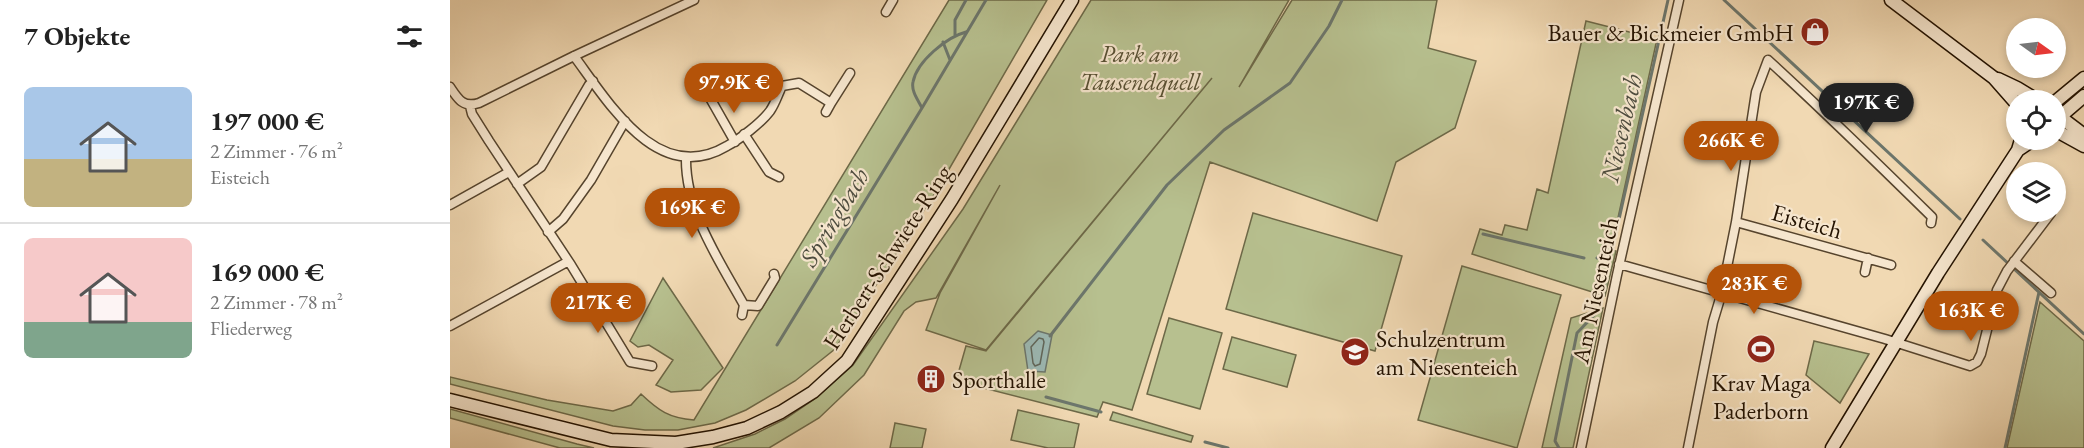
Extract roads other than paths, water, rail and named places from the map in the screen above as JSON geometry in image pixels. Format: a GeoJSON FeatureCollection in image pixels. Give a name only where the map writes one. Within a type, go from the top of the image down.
{"type":"FeatureCollection","features":[{"type":"Feature","properties":{"kind":"main road","name":"Herbert-Schwiete-Ring"},"geometry":{"type":"LineString","coordinates":[[450,400],[611,440],[676,443],[747,428],[781,412],[813,392],[847,361],[952,199],[1072,0]]}},
{"type":"Feature","properties":{"kind":"main road"},"geometry":{"type":"LineString","coordinates":[[1891,0],[1994,78],[2006,92]]}},
{"type":"Feature","properties":{"kind":"main road"},"geometry":{"type":"LineString","coordinates":[[1994,78],[2020,90]]}},
{"type":"Feature","properties":{"kind":"main road"},"geometry":{"type":"LineString","coordinates":[[2066,93],[2084,78]]}},
{"type":"Feature","properties":{"kind":"main road"},"geometry":{"type":"LineString","coordinates":[[2066,110],[2084,96]]}},
{"type":"Feature","properties":{"kind":"main road"},"geometry":{"type":"LineString","coordinates":[[2066,123],[2084,135]]}},
{"type":"Feature","properties":{"kind":"main road"},"geometry":{"type":"LineString","coordinates":[[2066,136],[2084,146]]}},
{"type":"Feature","properties":{"kind":"main road"},"geometry":{"type":"LineString","coordinates":[[1832,448],[2016,150]]}},
{"type":"Feature","properties":{"kind":"street"},"geometry":{"type":"LineString","coordinates":[[450,87],[461,103],[479,104],[574,56],[694,0]]}},
{"type":"Feature","properties":{"kind":"street"},"geometry":{"type":"LineString","coordinates":[[886,12],[893,0]]}},
{"type":"Feature","properties":{"kind":"street","name":"Am Niesenteich"},"geometry":{"type":"LineString","coordinates":[[1581,448],[1619,264],[1679,0]]}},
{"type":"Feature","properties":{"kind":"street"},"geometry":{"type":"LineString","coordinates":[[574,56],[625,121],[645,141],[655,148],[686,157],[709,155],[735,142],[770,111],[782,86],[799,83],[831,103]]}},
{"type":"Feature","properties":{"kind":"street","name":"Eisteich"},"geometry":{"type":"LineString","coordinates":[[1688,448],[1736,222],[1756,92],[1768,60],[1824,110],[1932,217],[1931,223]]}},
{"type":"Feature","properties":{"kind":"street"},"geometry":{"type":"LineString","coordinates":[[826,112],[850,73]]}},
{"type":"Feature","properties":{"kind":"street"},"geometry":{"type":"LineString","coordinates":[[517,183],[541,167],[593,81]]}},
{"type":"Feature","properties":{"kind":"street"},"geometry":{"type":"LineString","coordinates":[[710,98],[735,142]]}},
{"type":"Feature","properties":{"kind":"street"},"geometry":{"type":"LineString","coordinates":[[470,105],[472,114],[630,362],[652,366]]}},
{"type":"Feature","properties":{"kind":"street"},"geometry":{"type":"LineString","coordinates":[[548,232],[563,219],[591,180],[625,121]]}},
{"type":"Feature","properties":{"kind":"street"},"geometry":{"type":"LineString","coordinates":[[744,134],[769,172],[779,177]]}},
{"type":"Feature","properties":{"kind":"street"},"geometry":{"type":"LineString","coordinates":[[686,157],[691,195],[704,234],[744,305],[742,315]]}},
{"type":"Feature","properties":{"kind":"street"},"geometry":{"type":"LineString","coordinates":[[450,205],[509,172]]}},
{"type":"Feature","properties":{"kind":"street","name":"Eisteich"},"geometry":{"type":"LineString","coordinates":[[1736,222],[1891,265]]}},
{"type":"Feature","properties":{"kind":"street"},"geometry":{"type":"LineString","coordinates":[[1619,264],[1722,292],[1970,366],[1977,362],[1981,354],[1997,290],[2007,271],[2044,222]]}},
{"type":"Feature","properties":{"kind":"street","name":"Eisteich"},"geometry":{"type":"LineString","coordinates":[[1865,272],[1868,258]]}},
{"type":"Feature","properties":{"kind":"street"},"geometry":{"type":"LineString","coordinates":[[2014,261],[2051,294]]}},
{"type":"Feature","properties":{"kind":"street"},"geometry":{"type":"LineString","coordinates":[[450,326],[567,262]]}},
{"type":"Feature","properties":{"kind":"street"},"geometry":{"type":"LineString","coordinates":[[744,305],[758,306],[775,278],[774,274]]}},
{"type":"Feature","properties":{"kind":"water"},"geometry":{"type":"Polygon","coordinates":[[[1038,331],[1052,335],[1045,372],[1028,371],[1024,344],[1038,331]]]}},
{"type":"Feature","properties":{"kind":"waterway"},"geometry":{"type":"LineString","coordinates":[[955,35],[955,20],[966,0]]}},
{"type":"Feature","properties":{"kind":"waterway","name":"Springbach"},"geometry":{"type":"LineString","coordinates":[[922,108],[986,0]]}},
{"type":"Feature","properties":{"kind":"waterway"},"geometry":{"type":"LineString","coordinates":[[1050,336],[1167,185],[1224,130],[1290,83],[1329,26],[1342,0]]}},
{"type":"Feature","properties":{"kind":"waterway","name":"Niesenbach"},"geometry":{"type":"LineString","coordinates":[[1609,264],[1668,0]]}},
{"type":"Feature","properties":{"kind":"waterway"},"geometry":{"type":"LineString","coordinates":[[1724,0],[1960,219]]}},
{"type":"Feature","properties":{"kind":"waterway","name":"Springbach"},"geometry":{"type":"LineString","coordinates":[[777,345],[922,108],[913,89],[913,82],[920,66],[942,44],[966,32]]}},
{"type":"Feature","properties":{"kind":"waterway"},"geometry":{"type":"LineString","coordinates":[[943,42],[950,60]]}},
{"type":"Feature","properties":{"kind":"waterway"},"geometry":{"type":"LineString","coordinates":[[1483,234],[1584,258]]}},
{"type":"Feature","properties":{"kind":"waterway"},"geometry":{"type":"LineString","coordinates":[[1983,240],[2084,334]]}},
{"type":"Feature","properties":{"kind":"waterway"},"geometry":{"type":"LineString","coordinates":[[1597,258],[1611,254]]}},
{"type":"Feature","properties":{"kind":"waterway","name":"Niesenbach"},"geometry":{"type":"LineString","coordinates":[[1602,297],[1608,270]]}},
{"type":"Feature","properties":{"kind":"waterway"},"geometry":{"type":"LineString","coordinates":[[2005,448],[2039,292]]}},
{"type":"Feature","properties":{"kind":"waterway","name":"Niesenbach"},"geometry":{"type":"LineString","coordinates":[[1559,448],[1555,441],[1577,333],[1599,310],[1601,303]]}},
{"type":"Feature","properties":{"kind":"waterway"},"geometry":{"type":"LineString","coordinates":[[1046,397],[1101,412]]}},
{"type":"Feature","properties":{"kind":"waterway"},"geometry":{"type":"LineString","coordinates":[[1205,442],[1228,448]]}},
{"type":"Feature","properties":{"kind":"place","name":"Bauer & Bickmeier GmbH"},"geometry":{"type":"Point","coordinates":[1815,32]}},
{"type":"Feature","properties":{"kind":"place","name":"Krav Maga Paderborn"},"geometry":{"type":"Point","coordinates":[1761,349]}},
{"type":"Feature","properties":{"kind":"place","name":"Schulzentrum am Niesenteich"},"geometry":{"type":"Point","coordinates":[1355,352]}},
{"type":"Feature","properties":{"kind":"place","name":"Sporthalle"},"geometry":{"type":"Point","coordinates":[931,379]}},
{"type":"Feature","properties":{"kind":"park label","name":"Park am Tausendquell"},"geometry":{"type":"Point","coordinates":[1140,67]}}]}
